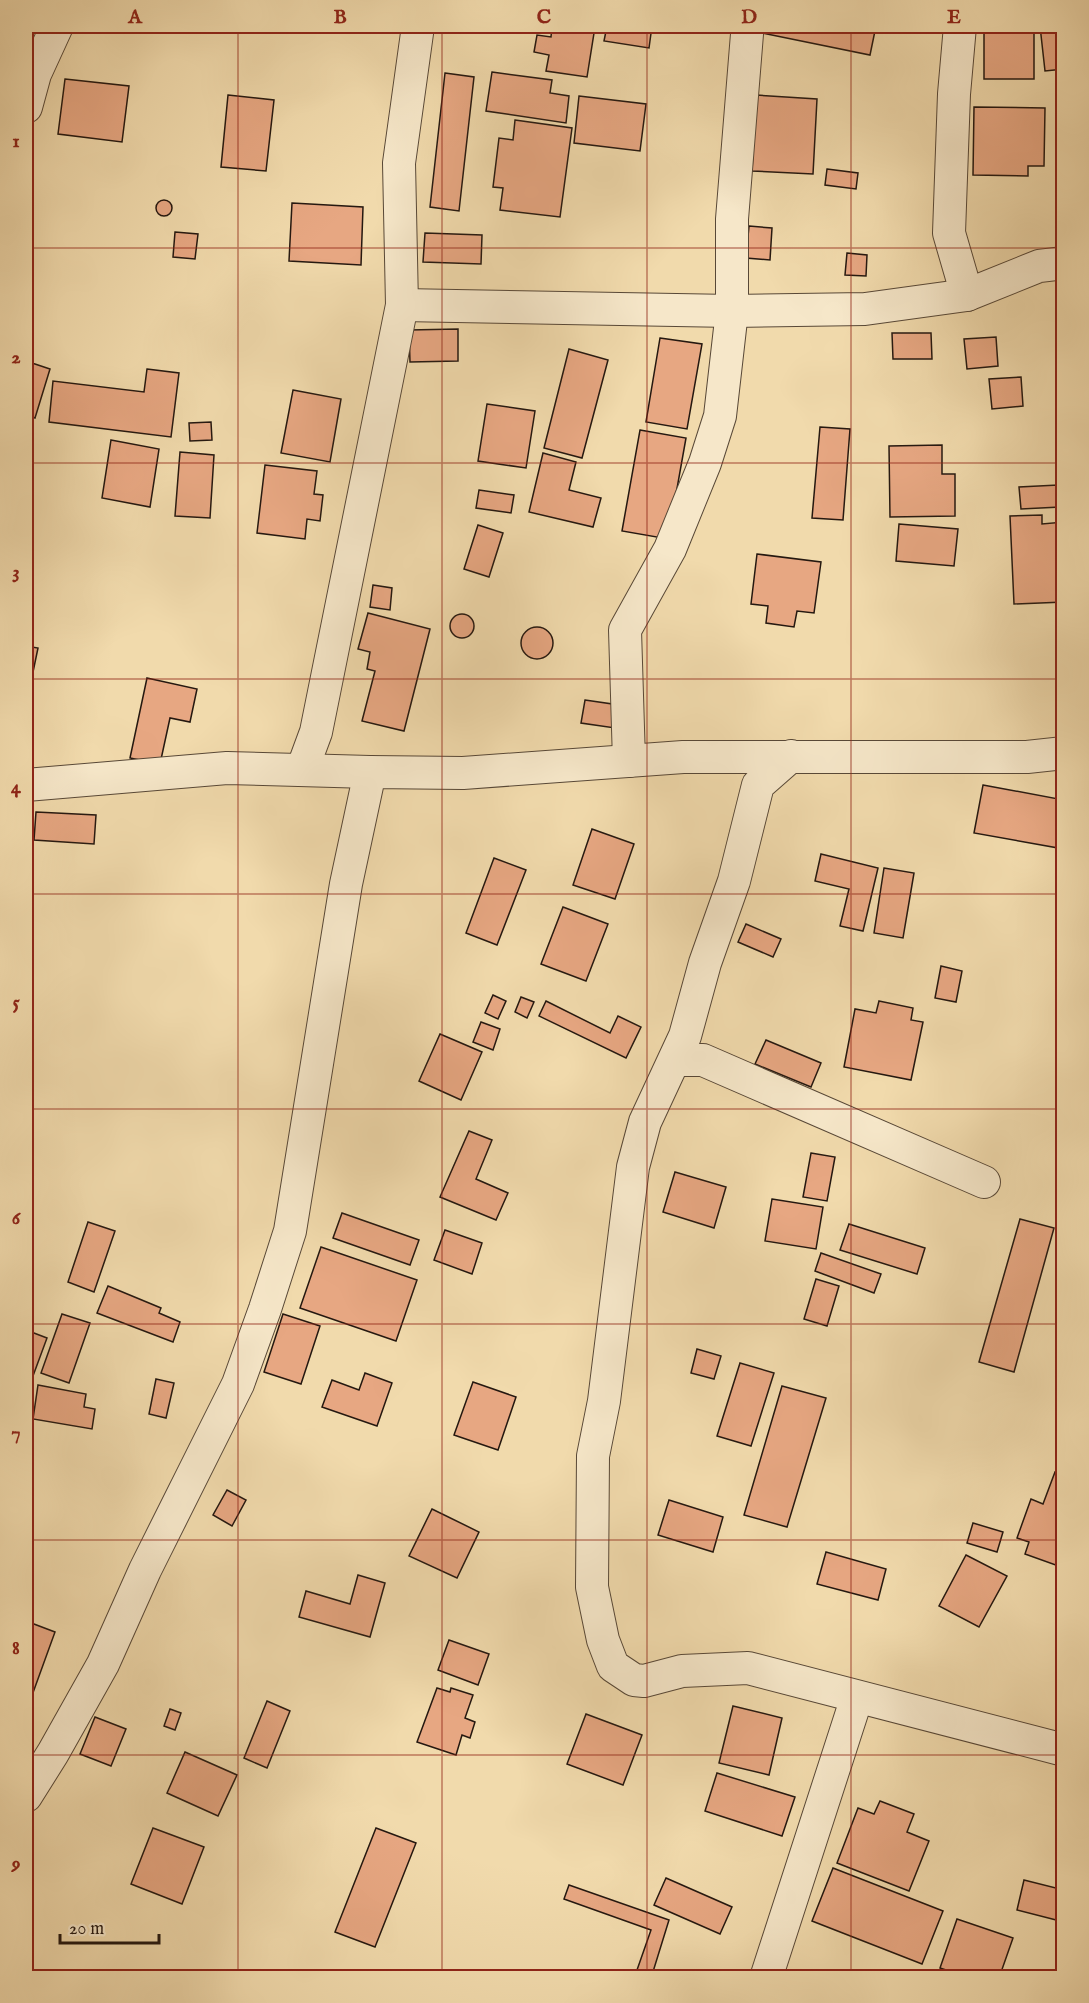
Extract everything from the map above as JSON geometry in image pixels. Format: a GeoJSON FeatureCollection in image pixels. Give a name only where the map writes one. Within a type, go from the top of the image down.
{"type":"FeatureCollection","features":[{"type":"Feature","properties":{"kind":"street"},"geometry":{"type":"LineString","coordinates":[[26,107],[35,74],[57,26]]}},
{"type":"Feature","properties":{"kind":"street"},"geometry":{"type":"LineString","coordinates":[[302,770],[316,732],[402,305],[399,163],[412,47],[418,26]]}},
{"type":"Feature","properties":{"kind":"street"},"geometry":{"type":"LineString","coordinates":[[960,26],[949,233],[967,295]]}},
{"type":"Feature","properties":{"kind":"street"},"geometry":{"type":"LineString","coordinates":[[629,761],[625,630],[670,549],[705,463],[720,416],[732,311],[732,219],[747,34]]}},
{"type":"Feature","properties":{"kind":"street"},"geometry":{"type":"LineString","coordinates":[[402,305],[732,311],[865,309],[967,295],[1039,266],[1064,263]]}},
{"type":"Feature","properties":{"kind":"street"},"geometry":{"type":"LineString","coordinates":[[26,785],[227,768],[463,773],[683,757],[1027,757],[1064,753]]}},
{"type":"Feature","properties":{"kind":"street"},"geometry":{"type":"LineString","coordinates":[[743,756],[758,785]]}},
{"type":"Feature","properties":{"kind":"street"},"geometry":{"type":"LineString","coordinates":[[791,756],[758,785],[734,881],[705,963],[688,1052],[645,1122],[633,1167],[604,1401],[593,1456],[592,1587],[603,1640],[613,1666],[634,1680],[644,1681],[691,1670],[747,1668],[1064,1750]]}},
{"type":"Feature","properties":{"kind":"street"},"geometry":{"type":"LineString","coordinates":[[26,1796],[103,1664],[145,1570],[238,1384],[266,1309],[290,1231],[346,884],[370,772]]}},
{"type":"Feature","properties":{"kind":"street"},"geometry":{"type":"LineString","coordinates":[[688,1052],[984,1182]]}},
{"type":"Feature","properties":{"kind":"street"},"geometry":{"type":"LineString","coordinates":[[766,1977],[857,1696]]}},
{"type":"Feature","properties":{"kind":"building"},"geometry":{"type":"Polygon","coordinates":[[[552,26],[594,33],[587,77],[546,71],[549,55],[534,52],[537,35],[551,37],[552,26]]]}},
{"type":"Feature","properties":{"kind":"building"},"geometry":{"type":"Polygon","coordinates":[[[607,26],[652,26],[649,48],[604,41],[607,26]]]}},
{"type":"Feature","properties":{"kind":"building"},"geometry":{"type":"Polygon","coordinates":[[[763,26],[876,26],[870,55],[762,33],[763,26]]]}},
{"type":"Feature","properties":{"kind":"building"},"geometry":{"type":"Polygon","coordinates":[[[1040,26],[1064,26],[1064,69],[1045,71],[1040,26]]]}},
{"type":"Feature","properties":{"kind":"building"},"geometry":{"type":"Polygon","coordinates":[[[1034,32],[1034,79],[984,79],[984,33],[1034,32]]]}},
{"type":"Feature","properties":{"kind":"building"},"geometry":{"type":"Polygon","coordinates":[[[492,72],[552,80],[550,93],[569,96],[566,123],[486,111],[492,72]]]}},
{"type":"Feature","properties":{"kind":"building"},"geometry":{"type":"Polygon","coordinates":[[[445,73],[474,77],[459,211],[430,207],[445,73]]]}},
{"type":"Feature","properties":{"kind":"building"},"geometry":{"type":"Polygon","coordinates":[[[65,79],[129,86],[122,142],[58,134],[65,79]]]}},
{"type":"Feature","properties":{"kind":"building"},"geometry":{"type":"Polygon","coordinates":[[[228,95],[274,100],[266,171],[221,167],[228,95]]]}},
{"type":"Feature","properties":{"kind":"building"},"geometry":{"type":"Polygon","coordinates":[[[756,95],[817,99],[813,174],[752,171],[756,95]]]}},
{"type":"Feature","properties":{"kind":"building"},"geometry":{"type":"Polygon","coordinates":[[[579,96],[646,104],[640,151],[574,143],[579,96]]]}},
{"type":"Feature","properties":{"kind":"building"},"geometry":{"type":"Polygon","coordinates":[[[974,107],[1045,108],[1044,166],[1028,166],[1028,176],[973,175],[974,107]]]}},
{"type":"Feature","properties":{"kind":"building"},"geometry":{"type":"Polygon","coordinates":[[[515,120],[572,128],[560,217],[500,210],[503,188],[493,187],[499,138],[513,140],[515,120]]]}},
{"type":"Feature","properties":{"kind":"building"},"geometry":{"type":"Polygon","coordinates":[[[827,169],[858,173],[856,189],[825,185],[827,169]]]}},
{"type":"Feature","properties":{"kind":"building"},"geometry":{"type":"Polygon","coordinates":[[[164,200],[170,202],[172,208],[170,214],[164,216],[158,214],[156,208],[158,202],[164,200]]]}},
{"type":"Feature","properties":{"kind":"building"},"geometry":{"type":"Polygon","coordinates":[[[292,203],[363,207],[361,265],[289,261],[292,203]]]}},
{"type":"Feature","properties":{"kind":"building"},"geometry":{"type":"Polygon","coordinates":[[[749,226],[772,228],[770,260],[746,258],[749,226]]]}},
{"type":"Feature","properties":{"kind":"building"},"geometry":{"type":"Polygon","coordinates":[[[175,232],[198,234],[195,259],[173,257],[175,232]]]}},
{"type":"Feature","properties":{"kind":"building"},"geometry":{"type":"Polygon","coordinates":[[[425,233],[482,235],[481,264],[423,262],[425,233]]]}},
{"type":"Feature","properties":{"kind":"building"},"geometry":{"type":"Polygon","coordinates":[[[847,253],[867,255],[866,276],[845,275],[847,253]]]}},
{"type":"Feature","properties":{"kind":"building"},"geometry":{"type":"Polygon","coordinates":[[[458,329],[458,361],[410,362],[409,330],[458,329]]]}},
{"type":"Feature","properties":{"kind":"building"},"geometry":{"type":"Polygon","coordinates":[[[892,333],[931,333],[932,359],[893,359],[892,333]]]}},
{"type":"Feature","properties":{"kind":"building"},"geometry":{"type":"Polygon","coordinates":[[[996,337],[998,366],[967,369],[964,339],[996,337]]]}},
{"type":"Feature","properties":{"kind":"building"},"geometry":{"type":"Polygon","coordinates":[[[660,338],[702,344],[687,429],[646,422],[660,338]]]}},
{"type":"Feature","properties":{"kind":"building"},"geometry":{"type":"Polygon","coordinates":[[[569,349],[608,360],[582,458],[544,448],[569,349]]]}},
{"type":"Feature","properties":{"kind":"building"},"geometry":{"type":"Polygon","coordinates":[[[26,361],[50,369],[35,418],[26,415],[26,361]]]}},
{"type":"Feature","properties":{"kind":"building"},"geometry":{"type":"Polygon","coordinates":[[[147,369],[179,373],[171,437],[49,422],[53,381],[144,392],[147,369]]]}},
{"type":"Feature","properties":{"kind":"building"},"geometry":{"type":"Polygon","coordinates":[[[1021,377],[1023,406],[992,409],[989,379],[1021,377]]]}},
{"type":"Feature","properties":{"kind":"building"},"geometry":{"type":"Polygon","coordinates":[[[293,390],[341,399],[330,462],[281,453],[293,390]]]}},
{"type":"Feature","properties":{"kind":"building"},"geometry":{"type":"Polygon","coordinates":[[[487,404],[535,411],[526,468],[478,461],[487,404]]]}},
{"type":"Feature","properties":{"kind":"building"},"geometry":{"type":"Polygon","coordinates":[[[211,422],[212,440],[190,441],[189,423],[211,422]]]}},
{"type":"Feature","properties":{"kind":"building"},"geometry":{"type":"Polygon","coordinates":[[[820,427],[850,429],[843,520],[812,518],[820,427]]]}},
{"type":"Feature","properties":{"kind":"building"},"geometry":{"type":"Polygon","coordinates":[[[640,430],[686,438],[668,539],[622,531],[640,430]]]}},
{"type":"Feature","properties":{"kind":"building"},"geometry":{"type":"Polygon","coordinates":[[[111,440],[159,449],[150,507],[102,498],[111,440]]]}},
{"type":"Feature","properties":{"kind":"building"},"geometry":{"type":"Polygon","coordinates":[[[942,445],[942,474],[955,474],[955,516],[890,517],[889,446],[942,445]]]}},
{"type":"Feature","properties":{"kind":"building"},"geometry":{"type":"Polygon","coordinates":[[[180,452],[214,455],[210,518],[175,516],[180,452]]]}},
{"type":"Feature","properties":{"kind":"building"},"geometry":{"type":"Polygon","coordinates":[[[543,453],[576,462],[569,490],[601,498],[593,527],[529,512],[543,453]]]}},
{"type":"Feature","properties":{"kind":"building"},"geometry":{"type":"Polygon","coordinates":[[[265,465],[317,471],[314,494],[323,495],[320,521],[307,519],[305,539],[257,533],[265,465]]]}},
{"type":"Feature","properties":{"kind":"building"},"geometry":{"type":"Polygon","coordinates":[[[1058,485],[1060,507],[1021,509],[1019,487],[1058,485]]]}},
{"type":"Feature","properties":{"kind":"building"},"geometry":{"type":"Polygon","coordinates":[[[479,490],[514,495],[511,513],[476,508],[479,490]]]}},
{"type":"Feature","properties":{"kind":"building"},"geometry":{"type":"Polygon","coordinates":[[[1042,515],[1042,524],[1064,522],[1064,602],[1014,604],[1010,516],[1042,515]]]}},
{"type":"Feature","properties":{"kind":"building"},"geometry":{"type":"Polygon","coordinates":[[[899,524],[958,529],[954,566],[896,561],[899,524]]]}},
{"type":"Feature","properties":{"kind":"building"},"geometry":{"type":"Polygon","coordinates":[[[478,525],[503,533],[489,577],[464,569],[478,525]]]}},
{"type":"Feature","properties":{"kind":"building"},"geometry":{"type":"Polygon","coordinates":[[[757,554],[821,562],[814,613],[797,611],[794,627],[766,623],[768,606],[751,604],[757,554]]]}},
{"type":"Feature","properties":{"kind":"building"},"geometry":{"type":"Polygon","coordinates":[[[373,585],[392,588],[390,610],[370,607],[373,585]]]}},
{"type":"Feature","properties":{"kind":"building"},"geometry":{"type":"Polygon","coordinates":[[[368,613],[430,629],[404,731],[362,721],[375,671],[367,669],[370,652],[358,649],[368,613]]]}},
{"type":"Feature","properties":{"kind":"building"},"geometry":{"type":"Polygon","coordinates":[[[462,614],[470,618],[474,626],[470,634],[462,638],[454,634],[450,626],[454,618],[462,614]]]}},
{"type":"Feature","properties":{"kind":"building"},"geometry":{"type":"Polygon","coordinates":[[[537,627],[548,632],[553,643],[548,654],[537,659],[526,654],[521,643],[526,632],[537,627]]]}},
{"type":"Feature","properties":{"kind":"building"},"geometry":{"type":"Polygon","coordinates":[[[26,646],[38,648],[32,677],[26,676],[26,646]]]}},
{"type":"Feature","properties":{"kind":"building"},"geometry":{"type":"Polygon","coordinates":[[[147,678],[197,689],[190,722],[170,718],[160,764],[130,758],[147,678]]]}},
{"type":"Feature","properties":{"kind":"building"},"geometry":{"type":"Polygon","coordinates":[[[585,700],[619,705],[615,728],[581,723],[585,700]]]}},
{"type":"Feature","properties":{"kind":"building"},"geometry":{"type":"Polygon","coordinates":[[[983,785],[1064,800],[1064,849],[974,833],[983,785]]]}},
{"type":"Feature","properties":{"kind":"building"},"geometry":{"type":"Polygon","coordinates":[[[36,812],[96,815],[94,844],[34,840],[36,812]]]}},
{"type":"Feature","properties":{"kind":"building"},"geometry":{"type":"Polygon","coordinates":[[[592,829],[634,844],[615,899],[573,885],[592,829]]]}},
{"type":"Feature","properties":{"kind":"building"},"geometry":{"type":"Polygon","coordinates":[[[821,854],[878,868],[863,931],[840,926],[849,889],[815,881],[821,854]]]}},
{"type":"Feature","properties":{"kind":"building"},"geometry":{"type":"Polygon","coordinates":[[[494,858],[526,870],[497,945],[466,933],[494,858]]]}},
{"type":"Feature","properties":{"kind":"building"},"geometry":{"type":"Polygon","coordinates":[[[884,868],[914,873],[903,938],[874,933],[884,868]]]}},
{"type":"Feature","properties":{"kind":"building"},"geometry":{"type":"Polygon","coordinates":[[[563,907],[608,924],[586,981],[541,964],[563,907]]]}},
{"type":"Feature","properties":{"kind":"building"},"geometry":{"type":"Polygon","coordinates":[[[746,924],[781,939],[773,957],[738,942],[746,924]]]}},
{"type":"Feature","properties":{"kind":"building"},"geometry":{"type":"Polygon","coordinates":[[[941,966],[962,971],[956,1002],[935,998],[941,966]]]}},
{"type":"Feature","properties":{"kind":"building"},"geometry":{"type":"Polygon","coordinates":[[[493,995],[506,1001],[498,1019],[485,1013],[493,995]]]}},
{"type":"Feature","properties":{"kind":"building"},"geometry":{"type":"Polygon","coordinates":[[[521,997],[534,1002],[527,1018],[515,1012],[521,997]]]}},
{"type":"Feature","properties":{"kind":"building"},"geometry":{"type":"Polygon","coordinates":[[[546,1001],[610,1033],[618,1016],[641,1027],[626,1058],[539,1016],[546,1001]]]}},
{"type":"Feature","properties":{"kind":"building"},"geometry":{"type":"Polygon","coordinates":[[[879,1001],[913,1008],[911,1020],[923,1022],[911,1080],[844,1067],[855,1009],[876,1013],[879,1001]]]}},
{"type":"Feature","properties":{"kind":"building"},"geometry":{"type":"Polygon","coordinates":[[[481,1022],[500,1029],[493,1050],[473,1042],[481,1022]]]}},
{"type":"Feature","properties":{"kind":"building"},"geometry":{"type":"Polygon","coordinates":[[[440,1034],[482,1052],[461,1100],[419,1081],[440,1034]]]}},
{"type":"Feature","properties":{"kind":"building"},"geometry":{"type":"Polygon","coordinates":[[[766,1040],[821,1063],[811,1087],[755,1064],[766,1040]]]}},
{"type":"Feature","properties":{"kind":"building"},"geometry":{"type":"Polygon","coordinates":[[[469,1131],[492,1140],[476,1179],[508,1193],[496,1220],[440,1197],[469,1131]]]}},
{"type":"Feature","properties":{"kind":"building"},"geometry":{"type":"Polygon","coordinates":[[[811,1153],[835,1157],[827,1201],[803,1197],[811,1153]]]}},
{"type":"Feature","properties":{"kind":"building"},"geometry":{"type":"Polygon","coordinates":[[[675,1172],[726,1187],[714,1228],[663,1212],[675,1172]]]}},
{"type":"Feature","properties":{"kind":"building"},"geometry":{"type":"Polygon","coordinates":[[[1058,1181],[1064,1181],[1064,1226],[1062,1226],[1058,1181]]]}},
{"type":"Feature","properties":{"kind":"building"},"geometry":{"type":"Polygon","coordinates":[[[772,1199],[823,1207],[816,1249],[765,1241],[772,1199]]]}},
{"type":"Feature","properties":{"kind":"building"},"geometry":{"type":"Polygon","coordinates":[[[342,1213],[419,1240],[410,1265],[333,1238],[342,1213]]]}},
{"type":"Feature","properties":{"kind":"building"},"geometry":{"type":"Polygon","coordinates":[[[1020,1219],[1054,1228],[1014,1372],[979,1362],[1020,1219]]]}},
{"type":"Feature","properties":{"kind":"building"},"geometry":{"type":"Polygon","coordinates":[[[88,1222],[115,1231],[94,1292],[68,1282],[88,1222]]]}},
{"type":"Feature","properties":{"kind":"building"},"geometry":{"type":"Polygon","coordinates":[[[849,1224],[925,1248],[917,1274],[840,1250],[849,1224]]]}},
{"type":"Feature","properties":{"kind":"building"},"geometry":{"type":"Polygon","coordinates":[[[445,1230],[482,1243],[472,1274],[434,1260],[445,1230]]]}},
{"type":"Feature","properties":{"kind":"building"},"geometry":{"type":"Polygon","coordinates":[[[321,1247],[417,1280],[396,1341],[300,1308],[321,1247]]]}},
{"type":"Feature","properties":{"kind":"building"},"geometry":{"type":"Polygon","coordinates":[[[821,1253],[881,1274],[874,1293],[815,1271],[821,1253]]]}},
{"type":"Feature","properties":{"kind":"building"},"geometry":{"type":"Polygon","coordinates":[[[816,1279],[839,1286],[827,1326],[804,1319],[816,1279]]]}},
{"type":"Feature","properties":{"kind":"building"},"geometry":{"type":"Polygon","coordinates":[[[108,1286],[161,1308],[159,1313],[180,1322],[173,1342],[97,1313],[108,1286]]]}},
{"type":"Feature","properties":{"kind":"building"},"geometry":{"type":"Polygon","coordinates":[[[62,1314],[90,1323],[69,1383],[41,1373],[62,1314]]]}},
{"type":"Feature","properties":{"kind":"building"},"geometry":{"type":"Polygon","coordinates":[[[283,1314],[320,1326],[301,1384],[264,1372],[283,1314]]]}},
{"type":"Feature","properties":{"kind":"building"},"geometry":{"type":"Polygon","coordinates":[[[26,1330],[47,1338],[30,1384],[26,1383],[26,1330]]]}},
{"type":"Feature","properties":{"kind":"building"},"geometry":{"type":"Polygon","coordinates":[[[697,1349],[721,1356],[714,1379],[691,1373],[697,1349]]]}},
{"type":"Feature","properties":{"kind":"building"},"geometry":{"type":"Polygon","coordinates":[[[740,1363],[774,1373],[751,1446],[717,1436],[740,1363]]]}},
{"type":"Feature","properties":{"kind":"building"},"geometry":{"type":"Polygon","coordinates":[[[365,1373],[392,1383],[377,1426],[322,1407],[332,1380],[359,1390],[365,1373]]]}},
{"type":"Feature","properties":{"kind":"building"},"geometry":{"type":"Polygon","coordinates":[[[156,1379],[174,1383],[166,1418],[149,1414],[156,1379]]]}},
{"type":"Feature","properties":{"kind":"building"},"geometry":{"type":"Polygon","coordinates":[[[473,1382],[516,1397],[498,1450],[454,1435],[473,1382]]]}},
{"type":"Feature","properties":{"kind":"building"},"geometry":{"type":"Polygon","coordinates":[[[38,1385],[86,1394],[84,1407],[95,1409],[92,1429],[33,1419],[38,1385]]]}},
{"type":"Feature","properties":{"kind":"building"},"geometry":{"type":"Polygon","coordinates":[[[782,1386],[826,1398],[787,1527],[744,1515],[782,1386]]]}},
{"type":"Feature","properties":{"kind":"building"},"geometry":{"type":"Polygon","coordinates":[[[1055,1472],[1064,1475],[1064,1568],[1025,1554],[1029,1542],[1017,1538],[1031,1499],[1043,1504],[1055,1472]]]}},
{"type":"Feature","properties":{"kind":"building"},"geometry":{"type":"Polygon","coordinates":[[[227,1490],[246,1500],[232,1526],[213,1515],[227,1490]]]}},
{"type":"Feature","properties":{"kind":"building"},"geometry":{"type":"Polygon","coordinates":[[[669,1500],[723,1517],[713,1552],[658,1535],[669,1500]]]}},
{"type":"Feature","properties":{"kind":"building"},"geometry":{"type":"Polygon","coordinates":[[[432,1509],[479,1532],[457,1578],[409,1556],[432,1509]]]}},
{"type":"Feature","properties":{"kind":"building"},"geometry":{"type":"Polygon","coordinates":[[[973,1523],[1003,1532],[997,1552],[967,1543],[973,1523]]]}},
{"type":"Feature","properties":{"kind":"building"},"geometry":{"type":"Polygon","coordinates":[[[826,1552],[886,1569],[878,1600],[817,1584],[826,1552]]]}},
{"type":"Feature","properties":{"kind":"building"},"geometry":{"type":"Polygon","coordinates":[[[966,1555],[1007,1576],[979,1627],[939,1606],[966,1555]]]}},
{"type":"Feature","properties":{"kind":"building"},"geometry":{"type":"Polygon","coordinates":[[[358,1575],[385,1583],[370,1637],[299,1617],[306,1591],[350,1604],[358,1575]]]}},
{"type":"Feature","properties":{"kind":"building"},"geometry":{"type":"Polygon","coordinates":[[[26,1621],[55,1632],[26,1712],[26,1621]]]}},
{"type":"Feature","properties":{"kind":"building"},"geometry":{"type":"Polygon","coordinates":[[[449,1640],[489,1654],[478,1685],[438,1670],[449,1640]]]}},
{"type":"Feature","properties":{"kind":"building"},"geometry":{"type":"Polygon","coordinates":[[[437,1688],[450,1692],[451,1688],[473,1695],[465,1718],[475,1722],[470,1738],[462,1735],[456,1755],[417,1742],[437,1688]]]}},
{"type":"Feature","properties":{"kind":"building"},"geometry":{"type":"Polygon","coordinates":[[[267,1701],[290,1711],[267,1768],[244,1758],[267,1701]]]}},
{"type":"Feature","properties":{"kind":"building"},"geometry":{"type":"Polygon","coordinates":[[[733,1706],[782,1718],[769,1775],[719,1763],[733,1706]]]}},
{"type":"Feature","properties":{"kind":"building"},"geometry":{"type":"Polygon","coordinates":[[[170,1709],[181,1713],[175,1730],[164,1726],[170,1709]]]}},
{"type":"Feature","properties":{"kind":"building"},"geometry":{"type":"Polygon","coordinates":[[[586,1714],[642,1735],[623,1785],[567,1764],[586,1714]]]}},
{"type":"Feature","properties":{"kind":"building"},"geometry":{"type":"Polygon","coordinates":[[[95,1717],[126,1729],[111,1766],[80,1754],[95,1717]]]}},
{"type":"Feature","properties":{"kind":"building"},"geometry":{"type":"Polygon","coordinates":[[[185,1752],[237,1775],[218,1816],[167,1793],[185,1752]]]}},
{"type":"Feature","properties":{"kind":"building"},"geometry":{"type":"Polygon","coordinates":[[[717,1773],[795,1797],[782,1836],[705,1811],[717,1773]]]}},
{"type":"Feature","properties":{"kind":"building"},"geometry":{"type":"Polygon","coordinates":[[[880,1801],[914,1814],[907,1832],[929,1841],[909,1891],[837,1863],[858,1808],[874,1814],[880,1801]]]}},
{"type":"Feature","properties":{"kind":"building"},"geometry":{"type":"Polygon","coordinates":[[[153,1828],[204,1847],[182,1904],[131,1884],[153,1828]]]}},
{"type":"Feature","properties":{"kind":"building"},"geometry":{"type":"Polygon","coordinates":[[[376,1828],[416,1843],[375,1947],[335,1932],[376,1828]]]}},
{"type":"Feature","properties":{"kind":"building"},"geometry":{"type":"Polygon","coordinates":[[[833,1868],[943,1911],[922,1964],[812,1921],[833,1868]]]}},
{"type":"Feature","properties":{"kind":"building"},"geometry":{"type":"Polygon","coordinates":[[[666,1878],[732,1907],[720,1934],[654,1905],[666,1878]]]}},
{"type":"Feature","properties":{"kind":"building"},"geometry":{"type":"Polygon","coordinates":[[[1024,1880],[1064,1890],[1064,1922],[1017,1910],[1024,1880]]]}},
{"type":"Feature","properties":{"kind":"building"},"geometry":{"type":"Polygon","coordinates":[[[569,1885],[669,1920],[652,1975],[637,1970],[651,1930],[564,1899],[569,1885]]]}},
{"type":"Feature","properties":{"kind":"building"},"geometry":{"type":"Polygon","coordinates":[[[957,1919],[1013,1938],[999,1978],[953,1978],[955,1973],[940,1968],[957,1919]]]}}]}
